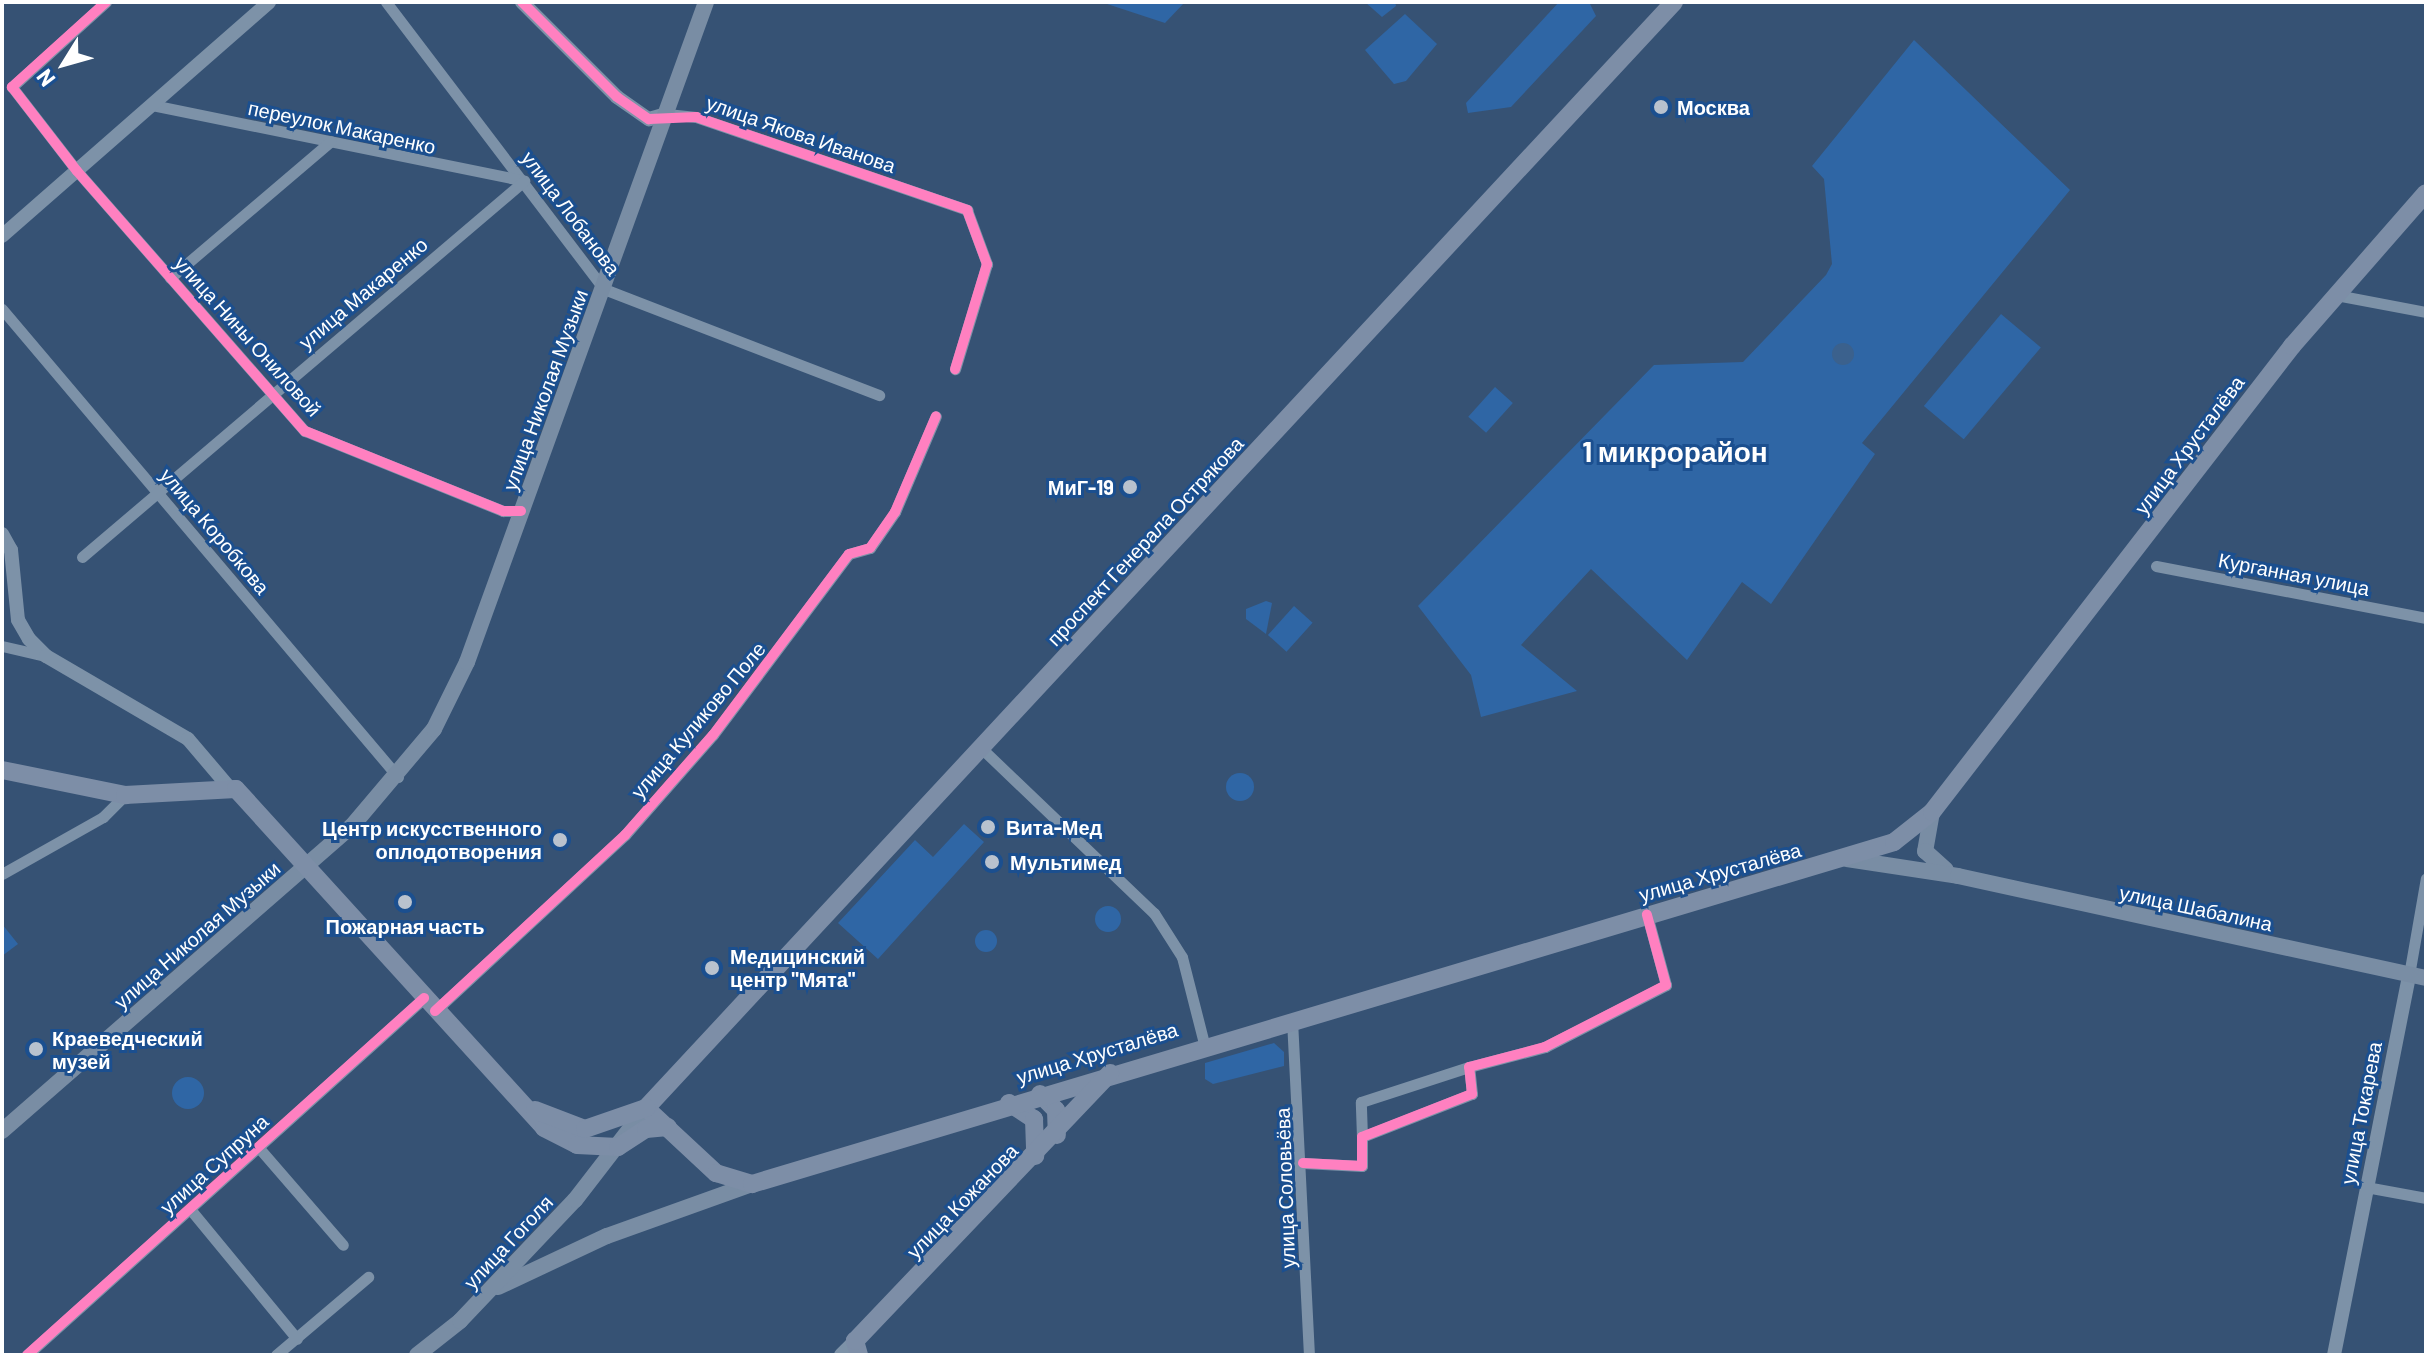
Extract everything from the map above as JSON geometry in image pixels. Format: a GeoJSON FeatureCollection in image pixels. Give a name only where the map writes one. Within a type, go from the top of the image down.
{"type":"FeatureCollection","features":[{"type":"Feature","properties":{"kind":"main road","name":"улица Николая Музыки"},"geometry":{"type":"LineString","coordinates":[[2,1131],[310,863],[399,777],[454,693],[604,289],[706,2]]}},
{"type":"Feature","properties":{"kind":"main road","name":"проспект Генерала Острякова"},"geometry":{"type":"LineString","coordinates":[[646,1108],[979,746],[1674,2]]}},
{"type":"Feature","properties":{"kind":"main road","name":"улица Хрусталёва"},"geometry":{"type":"LineString","coordinates":[[484,1297],[607,1236],[752,1184],[1204,1043],[1847,859],[1894,842],[1932,812],[2336,295],[2426,193]]}},
{"type":"Feature","properties":{"kind":"main road"},"geometry":{"type":"LineString","coordinates":[[7,775],[125,795],[228,786],[310,863],[430,1005],[516,1098],[559,1139],[618,1147],[646,1129],[668,1127]]}},
{"type":"Feature","properties":{"kind":"main road","name":"улица Шабалина"},"geometry":{"type":"LineString","coordinates":[[1932,812],[1925,851],[1958,876]]}},
{"type":"Feature","properties":{"kind":"main road"},"geometry":{"type":"LineString","coordinates":[[1894,842],[1926,870]]}},
{"type":"Feature","properties":{"kind":"main road","name":"улица Шабалина"},"geometry":{"type":"LineString","coordinates":[[1847,859],[1958,876],[2426,978]]}},
{"type":"Feature","properties":{"kind":"main road","name":"улица Кожанова"},"geometry":{"type":"LineString","coordinates":[[849,1352],[1057,1135],[1110,1073]]}},
{"type":"Feature","properties":{"kind":"main road"},"geometry":{"type":"LineString","coordinates":[[1040,1094],[1056,1110],[1057,1135]]}},
{"type":"Feature","properties":{"kind":"main road"},"geometry":{"type":"LineString","coordinates":[[516,1098],[585,1129],[597,1145],[598,1171]]}},
{"type":"Feature","properties":{"kind":"main road"},"geometry":{"type":"LineString","coordinates":[[1009,1103],[1034,1119],[1040,1132],[1032,1160]]}},
{"type":"Feature","properties":{"kind":"main road"},"geometry":{"type":"LineString","coordinates":[[585,1129],[646,1108],[716,1173],[752,1184]]}},
{"type":"Feature","properties":{"kind":"main road","name":"улица Гоголя"},"geometry":{"type":"LineString","coordinates":[[417,1355],[484,1297],[598,1171],[646,1108]]}},
{"type":"Feature","properties":{"kind":"street","name":"улица Нины Ониловой"},"geometry":{"type":"LineString","coordinates":[[106,2],[12,87],[77,171],[305,431],[503,511],[510,505],[521,511]]}},
{"type":"Feature","properties":{"kind":"street"},"geometry":{"type":"LineString","coordinates":[[2,236],[269,2]]}},
{"type":"Feature","properties":{"kind":"street","name":"улица Лобанова"},"geometry":{"type":"LineString","coordinates":[[386,2],[604,289],[879,395]]}},
{"type":"Feature","properties":{"kind":"street","name":"улица Якова Иванова"},"geometry":{"type":"LineString","coordinates":[[522,2],[617,97],[649,119],[667,114],[696,117],[967,210],[987,264],[955,369]]}},
{"type":"Feature","properties":{"kind":"street","name":"переулок Макаренко"},"geometry":{"type":"LineString","coordinates":[[152,105],[524,181]]}},
{"type":"Feature","properties":{"kind":"street"},"geometry":{"type":"LineString","coordinates":[[170,278],[331,141]]}},
{"type":"Feature","properties":{"kind":"street","name":"улица Макаренко"},"geometry":{"type":"LineString","coordinates":[[82,557],[157,490],[524,181]]}},
{"type":"Feature","properties":{"kind":"street"},"geometry":{"type":"LineString","coordinates":[[2336,295],[2426,312]]}},
{"type":"Feature","properties":{"kind":"street","name":"улица Коробкова"},"geometry":{"type":"LineString","coordinates":[[2,309],[399,777]]}},
{"type":"Feature","properties":{"kind":"street","name":"улица Куликово Поле"},"geometry":{"type":"LineString","coordinates":[[430,1005],[625,835],[713,735],[849,554],[870,548],[895,512],[936,416]]}},
{"type":"Feature","properties":{"kind":"street"},"geometry":{"type":"LineString","coordinates":[[2,534],[11,550],[18,620],[46,656]]}},
{"type":"Feature","properties":{"kind":"street","name":"Курганная улица"},"geometry":{"type":"LineString","coordinates":[[2156,566],[2426,618]]}},
{"type":"Feature","properties":{"kind":"street"},"geometry":{"type":"LineString","coordinates":[[2,646],[46,656],[188,739],[228,786]]}},
{"type":"Feature","properties":{"kind":"street"},"geometry":{"type":"LineString","coordinates":[[979,746],[1154,913],[1182,957],[1204,1043]]}},
{"type":"Feature","properties":{"kind":"street"},"geometry":{"type":"LineString","coordinates":[[2,874],[103,817],[125,795]]}},
{"type":"Feature","properties":{"kind":"street","name":"улица Токарева"},"geometry":{"type":"LineString","coordinates":[[2334,1355],[2426,878]]}},
{"type":"Feature","properties":{"kind":"street"},"geometry":{"type":"LineString","coordinates":[[1303,1163],[1362,1166],[1361,1102],[1469,1067],[1545,1047],[1666,985],[1647,915]]}},
{"type":"Feature","properties":{"kind":"street","name":"улица Супруна"},"geometry":{"type":"LineString","coordinates":[[27,1355],[259,1148],[430,1005]]}},
{"type":"Feature","properties":{"kind":"street","name":"улица Соловьёва"},"geometry":{"type":"LineString","coordinates":[[1292,1019],[1303,1163],[1309,1355]]}},
{"type":"Feature","properties":{"kind":"street"},"geometry":{"type":"LineString","coordinates":[[1362,1137],[1472,1094],[1469,1067]]}},
{"type":"Feature","properties":{"kind":"street"},"geometry":{"type":"LineString","coordinates":[[259,1148],[343,1245]]}},
{"type":"Feature","properties":{"kind":"street"},"geometry":{"type":"LineString","coordinates":[[2366,1187],[2426,1198]]}},
{"type":"Feature","properties":{"kind":"street"},"geometry":{"type":"LineString","coordinates":[[190,1209],[297,1339]]}},
{"type":"Feature","properties":{"kind":"street"},"geometry":{"type":"LineString","coordinates":[[276,1355],[368,1277]]}},
{"type":"Feature","properties":{"kind":"shaded area"},"geometry":{"type":"Polygon","coordinates":[[[1101,2],[1185,2],[1165,23],[1101,2]]]}},
{"type":"Feature","properties":{"kind":"shaded area"},"geometry":{"type":"Polygon","coordinates":[[[1365,2],[1395,2],[1396,6],[1382,17],[1365,2]]]}},
{"type":"Feature","properties":{"kind":"shaded area"},"geometry":{"type":"Polygon","coordinates":[[[1559,2],[1589,2],[1596,16],[1511,107],[1468,113],[1466,103],[1559,2]]]}},
{"type":"Feature","properties":{"kind":"shaded area"},"geometry":{"type":"Polygon","coordinates":[[[1405,14],[1437,44],[1406,81],[1394,84],[1365,50],[1405,14]]]}},
{"type":"Feature","properties":{"kind":"shaded area"},"geometry":{"type":"Polygon","coordinates":[[[1914,40],[2070,190],[1862,443],[1875,454],[1771,604],[1742,582],[1687,660],[1591,569],[1521,645],[1577,691],[1481,717],[1471,675],[1418,606],[1654,365],[1743,362],[1826,275],[1832,264],[1824,179],[1812,166],[1914,40]]]}},
{"type":"Feature","properties":{"kind":"shaded area"},"geometry":{"type":"Polygon","coordinates":[[[2001,314],[2041,347],[1964,439],[1924,406],[2001,314]]]}},
{"type":"Feature","properties":{"kind":"shaded area"},"geometry":{"type":"Polygon","coordinates":[[[1843,343],[1851,346],[1854,354],[1851,362],[1843,365],[1835,362],[1832,354],[1835,346],[1843,343]]]}},
{"type":"Feature","properties":{"kind":"shaded area"},"geometry":{"type":"Polygon","coordinates":[[[1495,387],[1513,403],[1486,433],[1468,417],[1495,387]]]}},
{"type":"Feature","properties":{"kind":"shaded area"},"geometry":{"type":"Polygon","coordinates":[[[1266,601],[1272,603],[1266,634],[1246,619],[1246,609],[1266,601]]]}},
{"type":"Feature","properties":{"kind":"shaded area"},"geometry":{"type":"Polygon","coordinates":[[[1294,606],[1313,623],[1286,652],[1268,635],[1294,606]]]}},
{"type":"Feature","properties":{"kind":"shaded area"},"geometry":{"type":"Polygon","coordinates":[[[1240,773],[1250,777],[1254,787],[1250,797],[1240,801],[1230,797],[1226,787],[1230,777],[1240,773]]]}},
{"type":"Feature","properties":{"kind":"shaded area"},"geometry":{"type":"Polygon","coordinates":[[[964,824],[984,842],[878,959],[838,923],[915,840],[933,857],[964,824]]]}},
{"type":"Feature","properties":{"kind":"shaded area"},"geometry":{"type":"Polygon","coordinates":[[[1108,906],[1117,910],[1121,919],[1117,928],[1108,932],[1099,928],[1095,919],[1099,910],[1108,906]]]}},
{"type":"Feature","properties":{"kind":"shaded area"},"geometry":{"type":"Polygon","coordinates":[[[2,924],[18,944],[2,956],[2,924]]]}},
{"type":"Feature","properties":{"kind":"shaded area"},"geometry":{"type":"Polygon","coordinates":[[[982,930],[990,930],[997,941],[990,952],[982,952],[975,945],[975,937],[982,930]]]}},
{"type":"Feature","properties":{"kind":"shaded area"},"geometry":{"type":"Polygon","coordinates":[[[1274,1043],[1284,1052],[1284,1066],[1213,1084],[1205,1079],[1205,1063],[1274,1043]]]}},
{"type":"Feature","properties":{"kind":"shaded area"},"geometry":{"type":"Polygon","coordinates":[[[188,1077],[199,1082],[204,1093],[199,1104],[188,1109],[177,1104],[172,1093],[177,1082],[188,1077]]]}},
{"type":"Feature","properties":{"kind":"cycle path"},"geometry":{"type":"LineString","coordinates":[[106,2],[12,87],[77,171],[305,431],[503,511],[521,511]]}},
{"type":"Feature","properties":{"kind":"cycle path"},"geometry":{"type":"LineString","coordinates":[[522,2],[617,97],[649,119],[696,117],[967,210],[987,264],[955,369]]}},
{"type":"Feature","properties":{"kind":"cycle path"},"geometry":{"type":"LineString","coordinates":[[435,1011],[625,835],[713,735],[849,554],[870,548],[895,512],[936,416]]}},
{"type":"Feature","properties":{"kind":"cycle path"},"geometry":{"type":"LineString","coordinates":[[1303,1163],[1362,1166],[1362,1137],[1472,1094],[1469,1067],[1545,1047],[1666,985],[1647,915]]}},
{"type":"Feature","properties":{"kind":"cycle path"},"geometry":{"type":"LineString","coordinates":[[27,1355],[424,998]]}},
{"type":"Feature","properties":{"kind":"place","name":"Москва"},"geometry":{"type":"Point","coordinates":[1661,107]}},
{"type":"Feature","properties":{"kind":"place","name":"МиГ-19"},"geometry":{"type":"Point","coordinates":[1130,487]}},
{"type":"Feature","properties":{"kind":"place","name":"Вита-Мед"},"geometry":{"type":"Point","coordinates":[988,827]}},
{"type":"Feature","properties":{"kind":"place","name":"Центр искусственного оплодотворения"},"geometry":{"type":"Point","coordinates":[560,840]}},
{"type":"Feature","properties":{"kind":"place","name":"Мультимед"},"geometry":{"type":"Point","coordinates":[992,862]}},
{"type":"Feature","properties":{"kind":"place","name":"Пожарная часть"},"geometry":{"type":"Point","coordinates":[405,902]}},
{"type":"Feature","properties":{"kind":"place","name":"Медицинский центр \"Мята\""},"geometry":{"type":"Point","coordinates":[712,968]}},
{"type":"Feature","properties":{"kind":"place","name":"Краеведческий музей"},"geometry":{"type":"Point","coordinates":[36,1049]}},
{"type":"Feature","properties":{"kind":"district","name":"1 микрорайон"},"geometry":{"type":"Point","coordinates":[1675,451]}}]}
